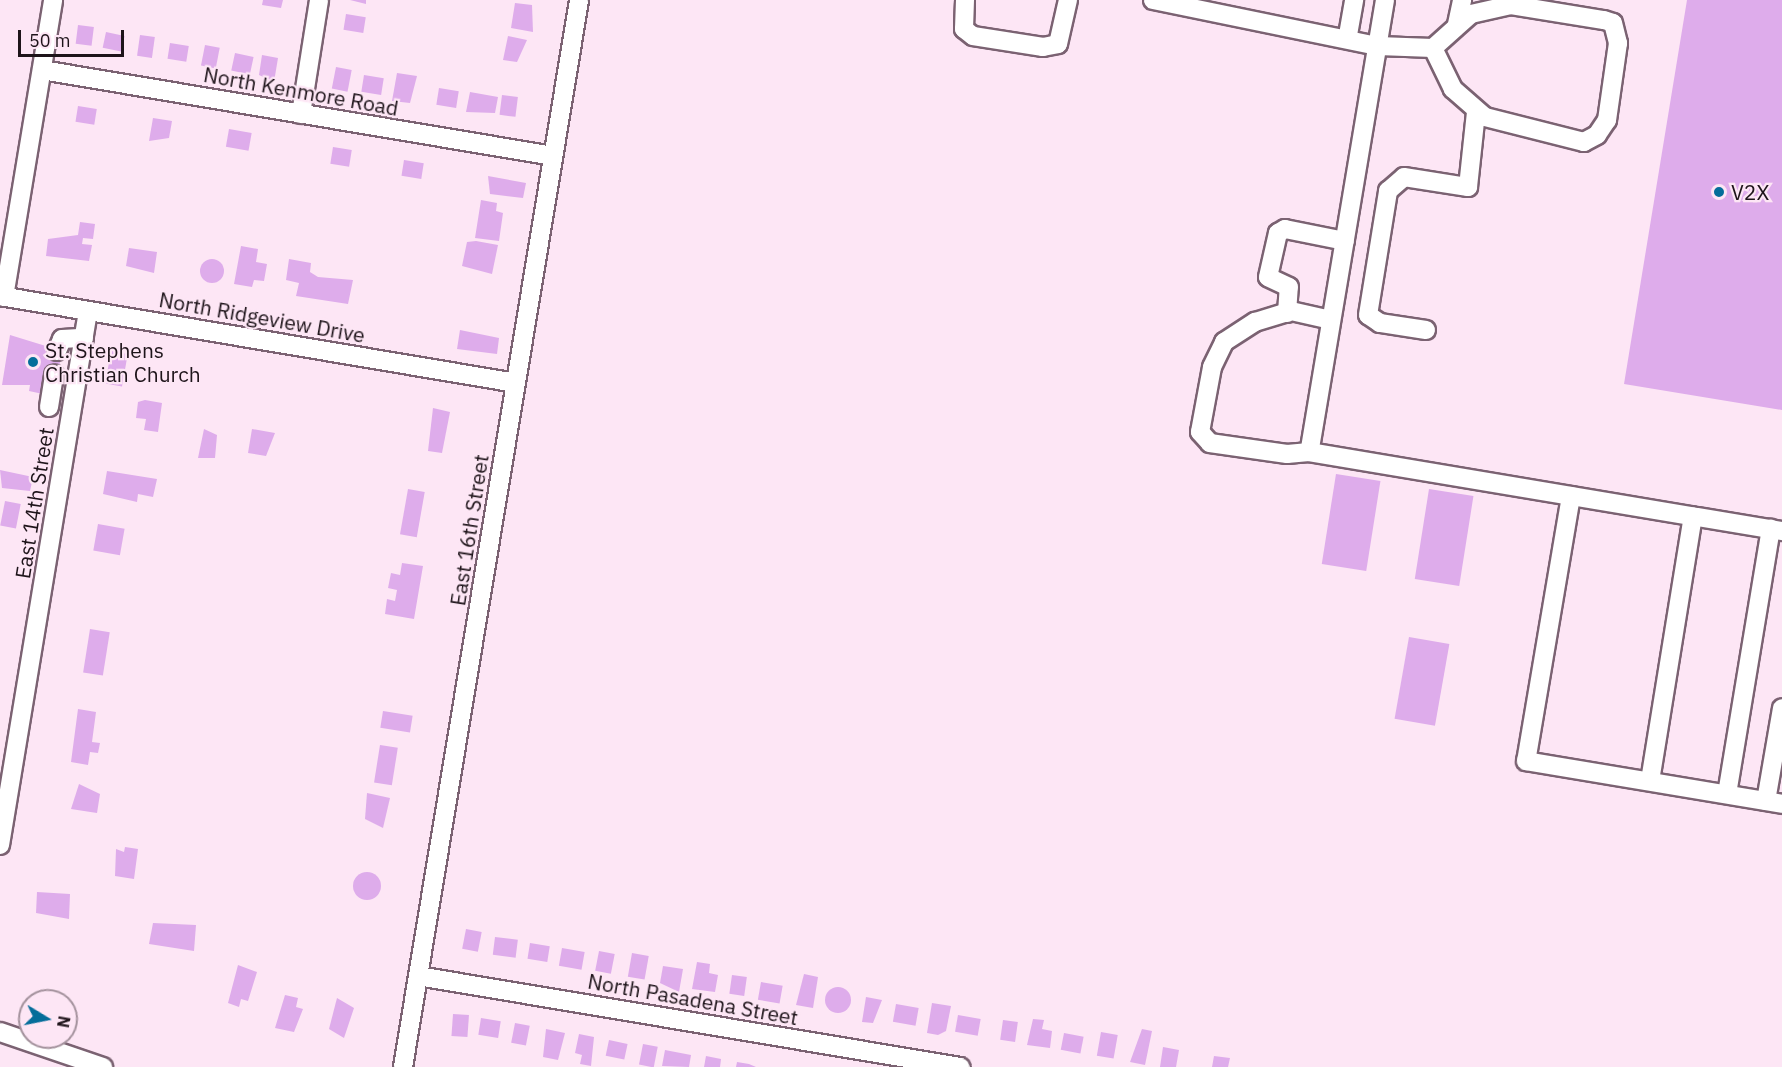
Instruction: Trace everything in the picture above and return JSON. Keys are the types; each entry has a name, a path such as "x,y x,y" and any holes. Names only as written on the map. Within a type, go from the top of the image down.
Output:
{"street":[{"path":"2,297 53,0"},
{"path":"301,114 319,0"},
{"name":"East 16th Street","path":"403,1067 579,0"},
{"path":"965,0 964,29 973,36 1043,47 1058,44 1068,0"},
{"path":"1153,0 1348,35 1378,45 1433,48 1457,24 1484,9 1511,5 1604,20 1617,32 1606,120 1597,135 1584,142 1476,112 1453,89 1433,48"},
{"path":"1348,35 1354,0"},
{"path":"1309,452 1385,0"},
{"path":"1457,24 1462,0"},
{"name":"North Kenmore Road","path":"42,70 553,156"},
{"path":"1426,330 1380,323 1368,315 1388,191 1404,177 1468,187 1476,112"},
{"path":"1287,313 1289,287 1268,277 1278,233 1285,229 1345,241"},
{"name":"North Ridgeview Drive","path":"2,297 516,383"},
{"name":"East 14th Street","path":"0,845 88,311"},
{"path":"1331,320 1287,313 1256,322 1216,352 1200,432 1210,443 1287,454 1309,452 1777,530 1727,794"},
{"path":"57,351 62,339 84,338"},
{"path":"49,407 54,374"},
{"path":"1571,496 1526,761 1774,802 1782,708"},
{"path":"1650,781 1693,516"},
{"name":"North Pasadena Street","path":"418,976 960,1067"},
{"path":"0,1032 103,1067"}],"building":[{"path":"263,0 283,0 281,8 262,5"},
{"path":"350,0 366,0 366,4"},
{"name":"V2X","path":"1687,0 1782,0 1782,410 1624,384"},
{"path":"515,3 532,5 533,32 511,28"},
{"path":"346,14 366,17 363,33 343,30"},
{"path":"78,25 94,27 92,46 76,44"},
{"path":"106,32 125,36 121,52 103,48"},
{"path":"140,35 155,37 152,58 137,56"},
{"path":"508,36 527,40 517,62 503,60"},
{"path":"170,43 189,46 186,62 167,59"},
{"path":"205,45 220,48 216,68 201,66"},
{"path":"235,53 254,57 250,75 231,71"},
{"path":"262,55 278,58 274,82 259,75"},
{"path":"336,67 352,70 348,92 332,89"},
{"path":"397,73 417,76 410,103 392,101"},
{"path":"364,75 384,78 381,95 361,92"},
{"path":"439,88 459,91 456,108 436,105"},
{"path":"470,92 498,97 495,113 466,112"},
{"path":"502,95 518,97 515,117 500,115"},
{"path":"78,106 97,109 94,125 75,122"},
{"path":"153,118 172,121 169,138 149,141"},
{"path":"229,129 252,133 249,151 226,147"},
{"path":"333,147 352,150 349,167 330,164"},
{"path":"404,160 424,163 421,179 401,176"},
{"path":"488,176 526,183 523,198 490,194"},
{"path":"481,200 497,203 496,211 503,213 499,241 475,238"},
{"path":"80,222 95,224 93,239 83,238 82,244 92,245 89,261 46,256 48,239 78,235"},
{"path":"476,241 498,245 492,274 462,266 467,242"},
{"path":"241,246 258,249 256,262 267,264 264,281 254,280 252,287 234,284"},
{"path":"129,248 157,252 154,273 126,266"},
{"path":"207,259 217,259 224,266 224,276 217,283 207,283 200,276 200,266"},
{"path":"289,259 311,263 310,272 318,277 353,280 348,304 296,296 299,283 286,280"},
{"path":"460,330 499,338 497,354 457,349"},
{"name":"St. Stephens Christian Church","path":"10,335 62,351 58,374 43,394 29,391 30,385 2,385"},
{"path":"111,351 128,354 122,386 105,383"},
{"path":"145,400 162,403 158,432 144,430 146,419 136,418 138,402"},
{"path":"433,408 450,412 442,453 428,451"},
{"path":"204,429 217,435 215,458 198,458"},
{"path":"252,429 275,433 266,456 248,453"},
{"path":"0,470 33,477 30,491 2,488"},
{"path":"107,471 157,479 153,497 138,494 137,502 103,494"},
{"path":"1336,474 1380,481 1366,571 1322,564"},
{"path":"408,489 425,492 417,537 400,534"},
{"path":"1429,489 1473,496 1459,586 1415,579"},
{"path":"5,501 21,504 16,529 0,526"},
{"path":"98,524 125,529 120,555 93,551"},
{"path":"402,563 423,566 414,619 385,614 387,599 395,601 397,590 388,588 391,573 400,575"},
{"path":"90,629 110,632 103,676 83,672"},
{"path":"1409,637 1449,644 1435,726 1395,719"},
{"path":"78,709 96,712 92,742 100,743 98,753 90,752 88,765 71,762"},
{"path":"383,711 413,716 410,732 380,728"},
{"path":"380,745 398,748 392,785 374,783"},
{"path":"79,784 100,794 97,813 71,809"},
{"path":"367,793 390,798 383,828 365,819"},
{"path":"125,847 138,849 134,879 115,876 116,849 124,852"},
{"path":"367,872 377,876 381,886 377,896 367,900 357,896 353,886 357,876"},
{"path":"37,892 70,894 69,919 36,913"},
{"path":"153,923 196,925 194,951 149,944"},
{"path":"466,929 482,932 478,952 462,949"},
{"path":"495,937 518,940 516,958 493,955"},
{"path":"530,943 550,946 547,962 527,959"},
{"path":"562,948 585,952 582,970 559,966"},
{"path":"599,951 615,954 611,974 595,971"},
{"path":"632,953 649,956 645,980 628,977"},
{"path":"697,962 710,964 709,973 718,975 715,992 692,989"},
{"path":"238,965 257,972 248,1001 241,999 239,1007 228,1003"},
{"path":"663,966 683,969 679,992 660,983"},
{"path":"804,974 818,977 813,1008 796,1005"},
{"path":"732,975 747,977 744,996 729,994"},
{"path":"761,982 783,986 780,1004 758,1000"},
{"path":"838,987 847,991 851,1000 847,1009 838,1013 829,1009 825,1000 829,991"},
{"path":"285,995 298,998 296,1007 303,1009 294,1032 275,1028"},
{"path":"866,997 882,1000 873,1023 862,1022"},
{"path":"337,998 354,1008 344,1038 329,1029"},
{"path":"932,1003 951,1006 946,1031 938,1035 927,1033"},
{"path":"896,1004 919,1008 916,1026 893,1022"},
{"path":"453,1014 469,1015 467,1037 451,1036"},
{"path":"958,1015 981,1019 978,1036 955,1032"},
{"path":"481,1018 501,1021 498,1038 478,1035"},
{"path":"1033,1019 1044,1020 1042,1029 1052,1031 1050,1048 1027,1045"},
{"path":"1003,1020 1018,1022 1015,1042 1000,1040"},
{"path":"515,1023 530,1026 526,1045 511,1043"},
{"path":"546,1029 565,1033 558,1060 543,1057"},
{"path":"1142,1029 1152,1031 1145,1065 1130,1062"},
{"path":"1101,1032 1118,1035 1114,1059 1097,1056"},
{"path":"1064,1033 1084,1037 1080,1054 1061,1050"},
{"path":"579,1034 594,1037 591,1066 580,1064 582,1055 575,1053"},
{"path":"609,1040 628,1044 624,1060 606,1056"},
{"path":"643,1044 658,1047 654,1067 639,1065"},
{"path":"1163,1047 1179,1050 1176,1067 1160,1067"},
{"path":"665,1050 691,1055 689,1067 662,1066"},
{"path":"706,1056 721,1059 720,1067 704,1067"},
{"path":"1214,1056 1230,1058 1228,1067 1212,1067"},
{"path":"737,1062 749,1064 756,1067 736,1067"}],"place":[{"name":"V2X","path":"1719,192"},
{"name":"St. Stephens Christian Church","path":"33,362"}]}
